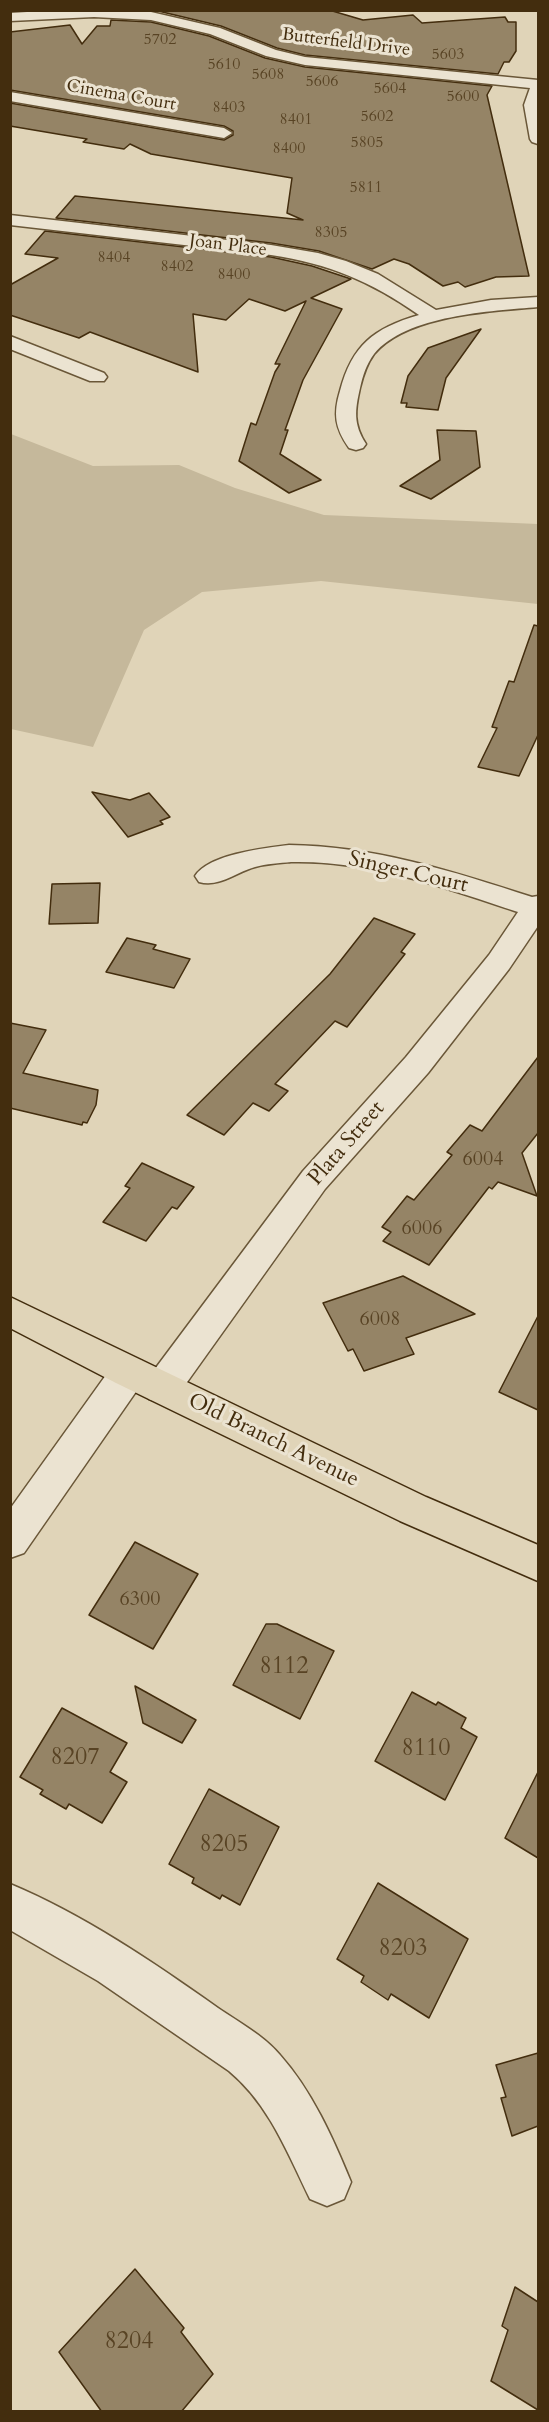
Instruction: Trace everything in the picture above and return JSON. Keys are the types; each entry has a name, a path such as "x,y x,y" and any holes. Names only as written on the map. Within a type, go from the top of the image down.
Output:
{"main road":[{"name":"Old Branch Avenue","path":"10,1311 129,1372 412,1509 538,1563"}],"street":[{"name":"Butterfield Drive","path":"10,17 94,13 151,16 215,31 271,53 305,61 538,85"},
{"path":"538,85 532,105 538,139"},
{"name":"Cinema Court","path":"10,96 224,134"},
{"name":"Joan Place","path":"10,220 88,227 273,251 324,260 361,272 386,285 432,315"},
{"path":"356,444 347,431 343,413 356,366 370,349 388,334 432,315 495,305 538,302"},
{"path":"10,342 97,377"},
{"name":"Singer Court","path":"209,876 256,858 278,855 339,856 406,868 538,908"},
{"name":"Plata Street","path":"162,1388 314,1180 417,1065 499,962 538,908"},
{"path":"10,1540 129,1372"},
{"path":"10,1906 44,1923 168,1998 241,2049 262,2069 285,2098 327,2182"}],"shaded area":[{"path":"11,434 93,466 179,465 235,488 324,515 538,524 538,604 321,581 202,592 144,630 93,747 11,729"}],"building":[{"path":"154,10 329,10 363,20 413,15 422,23 505,17 508,22 516,22 516,51 509,62 504,62 498,74 305,55 277,48 221,26"},
{"path":"111,20 151,22 209,36 265,58 305,67 492,86 487,95 529,276 496,277 465,287 458,282 443,286 409,264 394,259 372,269 319,251 271,243 56,218 75,196 303,220 287,213 292,178 151,154 130,144 124,149 83,142 87,139 10,126 10,103 224,140 233,135 233,131 224,126 10,90 10,32 70,25 82,44 97,26 110,26"},
{"path":"45,231 271,257 312,266 351,279 311,298 342,309 303,380 285,430 288,430 280,454 321,480 289,493 239,461 251,423 256,425 280,364 275,364 306,301 285,311 249,299 226,320 193,314 198,372 90,332 79,338 10,315 10,285 58,258 25,254"},
{"path":"481,329 446,378 438,410 406,407 407,403 401,403 408,376 428,348"},
{"path":"437,430 476,431 480,467 431,499 400,486 440,460"},
{"path":"534,625 538,626 538,735 519,776 478,767 497,728 492,727 509,681 514,682"},
{"path":"92,792 130,800 149,793 170,817 160,821 163,824 128,837"},
{"path":"100,883 98,923 49,924 52,884"},
{"path":"374,918 415,934 401,952 405,954 347,1027 335,1021 275,1084 288,1091 269,1111 253,1103 224,1135 187,1115 330,974"},
{"path":"127,938 156,945 153,949 190,959 174,988 106,972"},
{"path":"10,1023 46,1030 23,1073 98,1090 96,1105 87,1123 83,1122 82,1125 10,1108"},
{"path":"538,1057 538,1133 522,1153 537,1196 498,1182 492,1189 489,1187 429,1265 383,1241 391,1232 382,1227 407,1196 414,1200 452,1155 447,1152 470,1125 482,1131"},
{"path":"142,1163 194,1187 177,1209 172,1207 146,1241 103,1222 130,1188 125,1186"},
{"path":"403,1276 475,1314 406,1338 414,1354 364,1371 353,1349 348,1351 323,1303"},
{"path":"538,1316 538,1410 499,1392"},
{"path":"135,1542 198,1574 153,1649 89,1615"},
{"path":"266,1624 277,1624 334,1651 300,1719 233,1685"},
{"path":"135,1686 196,1720 182,1743 143,1723"},
{"path":"412,1692 436,1705 438,1702 466,1718 461,1728 477,1737 445,1800 375,1761"},
{"path":"62,1708 127,1743 110,1772 127,1782 102,1823 69,1804 66,1809 40,1794 43,1790 20,1777"},
{"path":"538,1772 538,1858 505,1838"},
{"path":"209,1789 279,1827 240,1905 222,1895 220,1899 192,1883 194,1878 169,1864"},
{"path":"378,1883 468,1939 429,2018 391,1994 388,2000 361,1982 364,1976 337,1959"},
{"path":"538,2053 538,2126 512,2136 501,2098 506,2097 496,2065"},
{"path":"135,2269 184,2328 181,2332 213,2374 181,2412 102,2412 59,2352"},
{"path":"515,2287 538,2302 538,2410 491,2381 508,2330 502,2326"}]}
